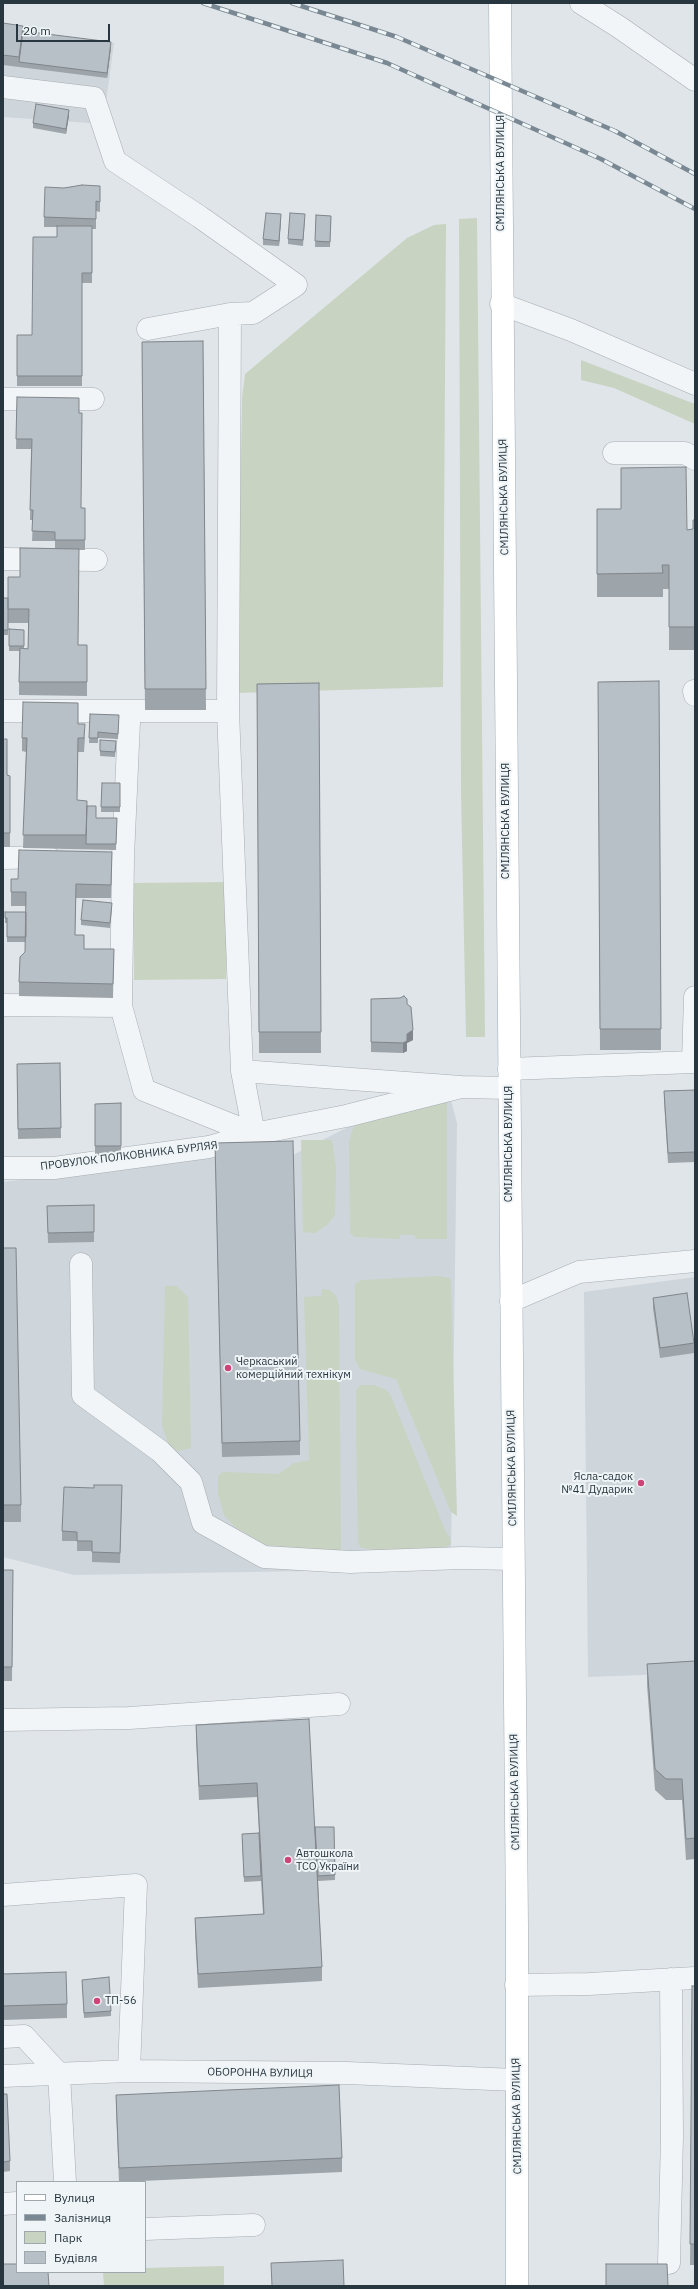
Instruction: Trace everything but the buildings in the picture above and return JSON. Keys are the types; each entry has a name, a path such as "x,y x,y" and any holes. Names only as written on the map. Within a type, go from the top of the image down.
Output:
{"main road":[{"name":"СМІЛЯНСЬКА ВУЛИЦЯ","path":"500,3 501,304 513,1559 517,2286"}],"street":[{"path":"580,3 619,27 695,80"},
{"path":"3,87 94,98 115,161 200,217 296,285 253,313 230,314 148,329"},
{"path":"501,304 571,330 695,384"},
{"path":"230,314 228,711 242,1071 254,1134"},
{"path":"3,399 93,399"},
{"path":"614,453 685,453 695,459"},
{"path":"3,558 96,560"},
{"path":"3,711 228,711"},
{"path":"107,712 128,722 123,858 121,1006 144,1090 254,1134"},
{"path":"3,858 71,858"},
{"path":"101,858 123,858"},
{"path":"242,1071 461,1087 509,1079 693,1062 695,997"},
{"path":"3,1005 121,1006"},
{"name":"ПРОВУЛОК ПОЛКОВНИКА БУРЛЯЯ","path":"3,1168 54,1168 209,1147 254,1134 346,1116 461,1087"},
{"path":"511,1301 579,1272 695,1261"},
{"path":"81,1264 83,1395 160,1451 191,1482 204,1523 264,1557 350,1562 462,1558 513,1559"},
{"path":"3,1720 129,1718 340,1704"},
{"path":"3,1705 41,1719"},
{"path":"3,1895 136,1885 129,2071"},
{"path":"516,1985 588,1984 695,1978"},
{"path":"669,2263 672,2136 671,1979"},
{"path":"3,2037 24,2036 59,2074 65,2181"},
{"name":"ОБОРОННА ВУЛИЦЯ","path":"3,2076 129,2071 347,2074 516,2080"},
{"path":"3,2204 16,2203"},
{"path":"146,2229 254,2225"}],"shaded area":[{"path":"3,31 114,43 103,124 3,117"},
{"name":"Черкаський комерційний технікум","path":"450,1097 457,1123 451,1553 307,1571 74,1575 3,1557 3,1182 215,1156 293,1155 350,1126"},
{"name":"Ясла-садок №41 Дударик","path":"695,1277 695,1673 588,1677 584,1292"}],"green space":[{"path":"477,218 485,1037 466,1037 461,791 459,219"},
{"path":"446,224 443,687 237,693 242,398 245,374 407,238 434,225"},
{"path":"581,360 695,404 695,424 614,388 581,380"},
{"path":"226,882 226,979 134,980 134,883"},
{"path":"447,1101 447,1239 416,1239 415,1235 400,1235 400,1239 354,1237 350,1233 349,1142 353,1128 364,1117"},
{"path":"301,1140 332,1140 336,1168 335,1215 327,1225 315,1233 303,1232"},
{"path":"439,1276 449,1278 451,1282 457,1516 451,1512 396,1379 360,1369 355,1360 355,1284 362,1280"},
{"path":"165,1286 176,1286 188,1297 191,1448 178,1451 169,1445 162,1426"},
{"path":"322,1289 330,1290 336,1296 339,1305 341,1550 335,1552 266,1545 235,1527 224,1515 218,1493 218,1477 222,1472 279,1474 294,1463 309,1460 304,1297 321,1296"},
{"path":"361,1385 374,1385 386,1390 391,1396 445,1530 450,1538 451,1543 446,1548 381,1550 361,1548 358,1542 356,1390"},
{"path":"224,2266 224,2286 104,2286 103,2273 146,2273 146,2268"}],"railway":[{"path":"203,3 387,63 601,159 695,209"},
{"path":"292,3 397,37 615,131 695,174"}],"place":[{"name":"Черкаський комерційний технікум","path":"228,1368"},
{"name":"Ясла-садок №41 Дударик","path":"641,1483"},
{"name":"Автошкола ТСО України","path":"288,1860"},
{"name":"ТП-56","path":"97,2001"}]}
